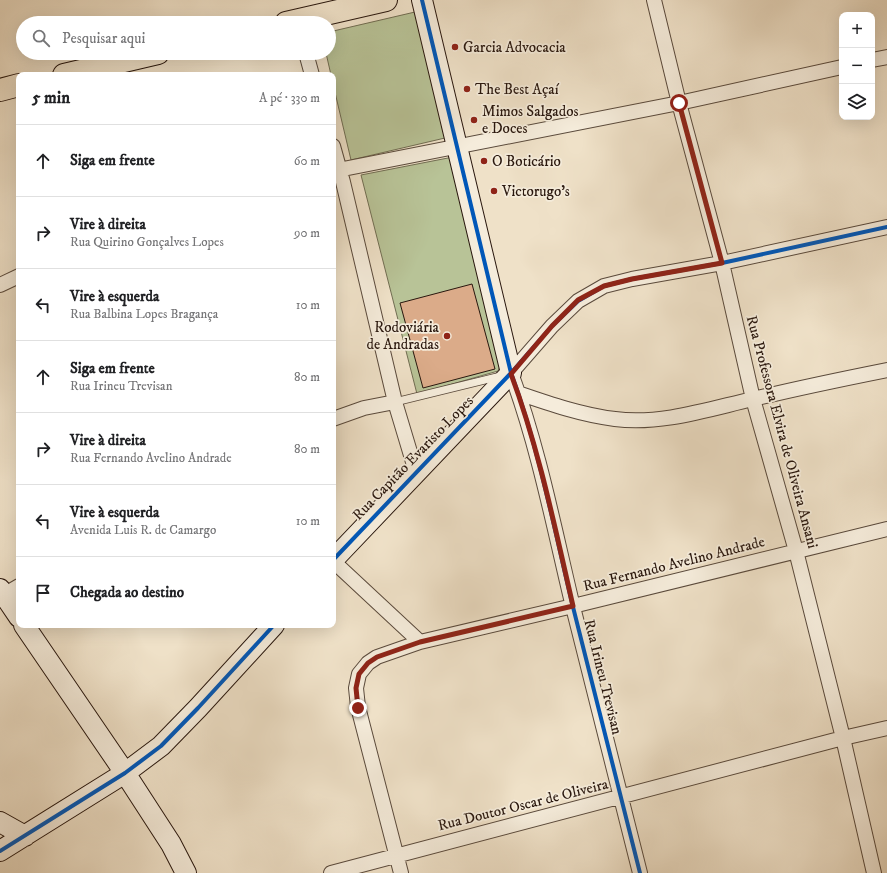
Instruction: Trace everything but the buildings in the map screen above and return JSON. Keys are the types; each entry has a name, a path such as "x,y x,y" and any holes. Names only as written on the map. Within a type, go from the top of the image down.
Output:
{"main road":[{"path":"318,16 386,0"},
{"path":"77,72 128,60"},
{"path":"0,90 16,87"}],"street":[{"path":"422,0 511,374"},
{"name":"Rua Professora Elvira de Oliveira Ansani","path":"654,0 679,103 722,263 753,399 796,551 843,738 874,873"},
{"path":"875,59 887,57"},
{"path":"308,60 311,72"},
{"path":"416,472 395,402 336,169 679,103 839,68"},
{"path":"511,374 552,326 578,300 604,286 632,279 722,263 887,227"},
{"path":"0,284 16,277"},
{"path":"518,393 576,412 616,420 652,420 695,413 887,370"},
{"name":"Rua Irineu Trevisan","path":"511,374 531,433 543,477 573,606 640,873"},
{"name":"Rua Capitão Evaristo Lopes","path":"336,558 416,472 511,374"},
{"path":"336,418 364,408 395,402"},
{"name":"Rua Fernando Avelino Andrade","path":"397,855 358,708 356,688 359,674 368,663 377,657 420,642 887,529"},
{"path":"336,564 420,642"},
{"path":"6,592 16,611"},
{"path":"26,628 125,773 171,844 186,873"},
{"path":"0,851 125,773 161,746 271,628"},
{"name":"Rua Doutor Oscar de Oliveira","path":"331,873 843,738 887,728"},
{"path":"0,822 24,836"},
{"path":"397,855 401,873"}],"lane":[{"path":"395,402 511,374"}],"green space":[{"path":"415,12 445,138 351,160 336,97 336,72 330,72 328,60 336,60 336,30"},
{"path":"453,157 503,359 498,371 417,394 361,175"}],"cycle path":[{"path":"422,0 511,373 538,460 573,607 640,873"},
{"path":"336,557 511,373 552,326 578,301 604,286 632,279 722,263 887,227"},
{"path":"0,851 125,773 161,746 271,628"}],"place":[{"name":"Garcia Advocacia","path":"455,47"},
{"name":"The Best Açaí","path":"467,89"},
{"name":"Mimos Salgados e Doces","path":"474,120"},
{"name":"O Boticário","path":"484,161"},
{"name":"Victorugo's","path":"494,191"},
{"name":"Rodoviária de Andradas","path":"447,336"}],"route":[{"path":"358,708 356,688 359,674 368,663 377,657 420,642 573,606 543,477 531,433 511,374 552,326 578,300 604,286 632,279 722,263 679,103"}]}
